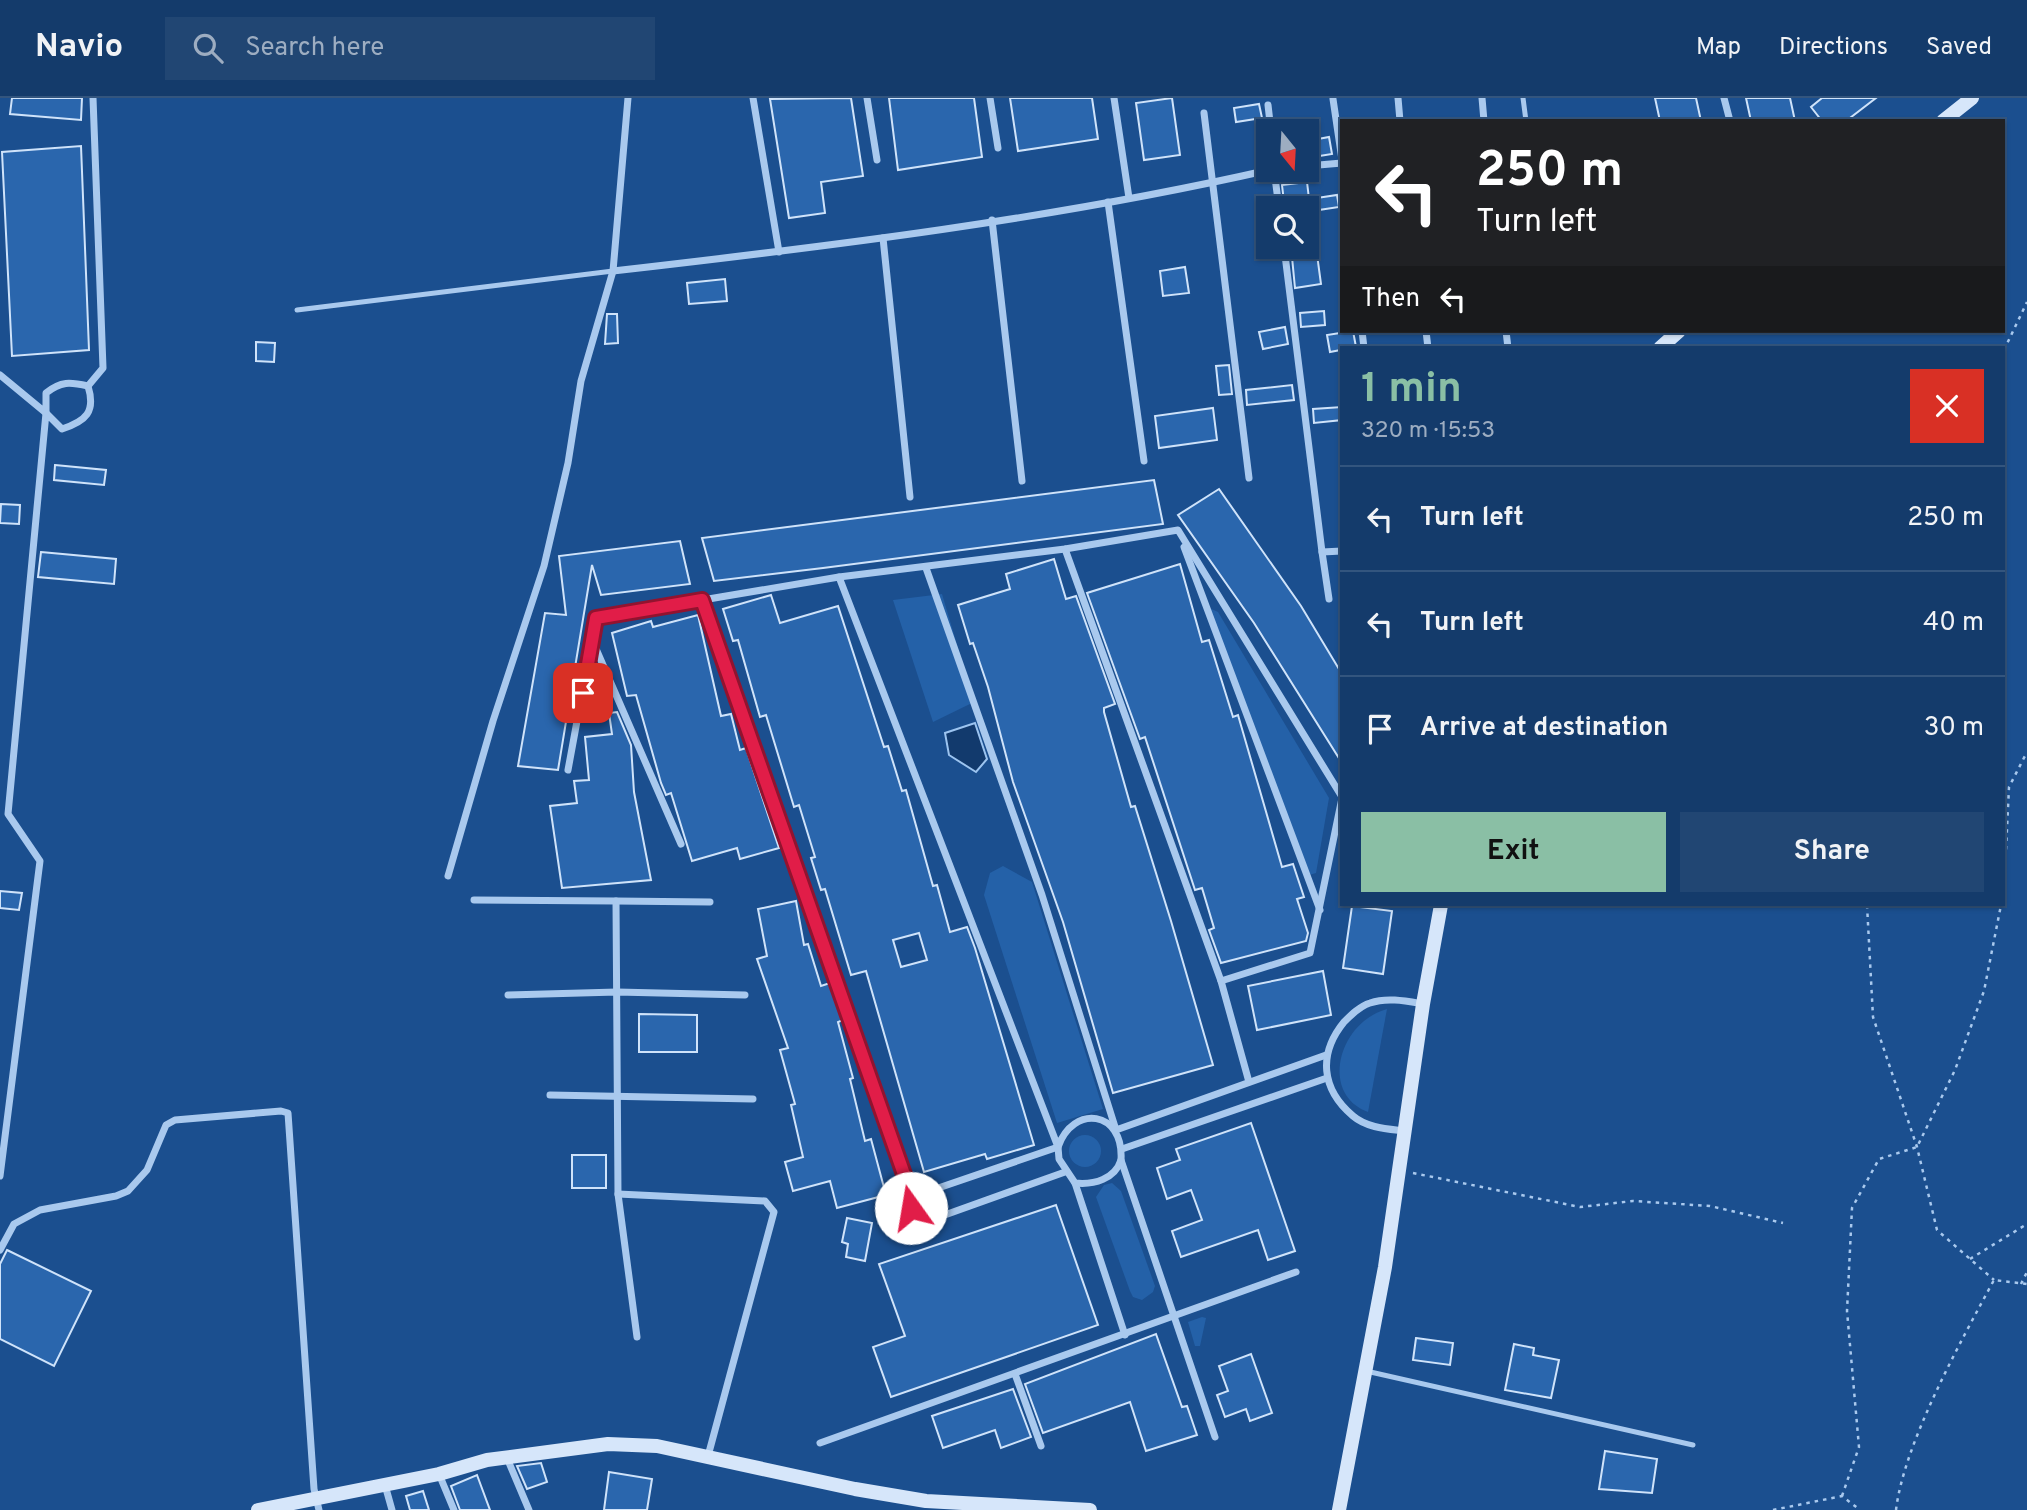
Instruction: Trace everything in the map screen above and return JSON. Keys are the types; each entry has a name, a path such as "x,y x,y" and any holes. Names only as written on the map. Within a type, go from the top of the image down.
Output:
{"street":[{"path":"88,386 103,368 93,98"},
{"path":"448,876 493,721 544,566 568,463 581,382 613,271 628,98"},
{"path":"753,98 779,252"},
{"path":"867,98 877,160"},
{"path":"990,98 998,148"},
{"path":"1114,98 1129,198"},
{"path":"1398,98 1400,119"},
{"path":"1482,98 1484,119"},
{"path":"1724,98 1729,119"},
{"path":"1946,119 1972,98"},
{"path":"1334,99 1340,146"},
{"path":"1268,105 1269,119"},
{"path":"1204,113 1249,478"},
{"path":"1320,164 1340,161"},
{"path":"613,271 883,238 1108,202 1256,173"},
{"path":"1108,202 1144,461"},
{"path":"992,220 1022,481"},
{"path":"883,238 910,497"},
{"path":"1285,259 1329,599"},
{"path":"1662,346 1677,333"},
{"path":"0,375 62,429 79,423 90,413 92,400 88,386"},
{"path":"0,1176 40,861 8,814 46,393 57,384 70,382 88,386"},
{"path":"568,770 596,618 839,577 1065,549 1178,530"},
{"path":"1178,530 1340,795"},
{"path":"1178,530 1320,911"},
{"path":"1065,549 1221,981 1249,1082"},
{"path":"1322,552 1340,551"},
{"path":"926,568 1042,895 1122,1149 1121,1160 1214,1437"},
{"path":"839,577 1058,1147 1059,1159 1075,1184 1125,1335"},
{"path":"702,600 912,1197 911,1208 928,1221 1065,1172"},
{"path":"593,642 681,844"},
{"path":"1221,981 1310,953 1340,808"},
{"path":"0,819 8,814"},
{"path":"474,900 710,902"},
{"path":"616,901 618,1194 637,1337"},
{"path":"1339,1510 1400,1170 1423,1004 1441,906"},
{"path":"508,995 617,992 745,995"},
{"path":"1405,1131 1374,1127 1355,1118 1342,1104 1327,1078 1326,1055 1336,1033 1350,1016 1368,1003 1387,999 1423,1004"},
{"path":"1116,1130 1326,1055"},
{"path":"1122,1149 1327,1078"},
{"path":"550,1095 753,1099"},
{"path":"0,1250 14,1224 40,1210 116,1196 128,1191 147,1170 166,1125 176,1120 281,1111 288,1113 317,1504"},
{"path":"912,1197 1058,1147 1069,1129 1088,1119 1109,1122 1116,1130"},
{"path":"1075,1184 1092,1183 1111,1176 1121,1160"},
{"path":"618,1194 765,1201 772,1206 774,1212 708,1456"},
{"path":"820,1443 1296,1272"},
{"path":"1015,1374 1041,1446"},
{"path":"258,1510 317,1504 385,1484 507,1457 608,1444 656,1446 855,1489 926,1501 1090,1510"},
{"path":"507,1457 529,1510"},
{"path":"439,1474 454,1510"},
{"path":"385,1484 392,1510"}],"lane":[{"path":"1523,98 1525,119"},
{"path":"297,310 613,271"},
{"path":"1366,1371 1693,1444"}],"path":[{"path":"2005,348 2027,302"},
{"path":"2005,871 2009,787 2027,752"},
{"path":"1867,906 1873,1017 1917,1147 1937,1230 1994,1280 2027,1284"},
{"path":"1842,1496 1858,1447 1847,1311 1852,1208 1879,1159 1917,1147 1955,1070 1984,991 2001,906"},
{"path":"1400,1170 1580,1207 1633,1201 1710,1206 1783,1223"},
{"path":"1970,1259 2027,1224"},
{"path":"2021,1283 2027,1272"},
{"path":"1896,1510 1899,1486 1932,1406 1994,1280"},
{"path":"1773,1510 1842,1496 1860,1510"}],"shaded area":[{"path":"942,594 974,702 933,722 893,600"},
{"path":"1209,608 1218,612 1329,798 1316,873 1309,875"},
{"path":"975,723 987,759 976,772 949,755 945,733"},
{"path":"1003,866 1032,882 1103,1109 1057,1123 984,895 990,873"},
{"path":"1387,1009 1368,1112 1353,1103 1344,1091 1340,1076 1341,1059 1346,1043 1356,1029 1370,1017"},
{"path":"1085,1135 1096,1140 1101,1151 1096,1162 1085,1167 1074,1162 1069,1151 1074,1140"},
{"path":"1112,1183 1121,1191 1155,1286 1153,1292 1142,1300 1133,1297 1130,1291 1096,1197 1104,1185"},
{"path":"1206,1318 1200,1346 1195,1346 1188,1322"}],"building":[{"path":"12,98 82,98 81,120 10,114"},
{"path":"851,98 863,176 821,182 825,213 789,218 770,99"},
{"path":"889,98 974,98 982,157 898,170"},
{"path":"1010,98 1092,98 1098,139 1018,151"},
{"path":"1172,98 1180,155 1144,160 1136,103"},
{"path":"1655,98 1696,98 1701,119 1660,119"},
{"path":"1746,98 1790,98 1795,119 1751,119"},
{"path":"1822,98 1876,98 1849,119 1820,119 1811,107"},
{"path":"1259,104 1262,118 1236,122 1234,108"},
{"path":"1329,137 1332,154 1320,156 1320,139"},
{"path":"81,146 89,350 12,356 2,152"},
{"path":"1307,182 1309,196 1283,196 1282,185"},
{"path":"1337,195 1339,207 1319,210 1319,198"},
{"path":"1292,259 1318,259 1321,284 1295,288"},
{"path":"1185,267 1189,293 1163,296 1160,271"},
{"path":"725,279 727,301 689,304 687,283"},
{"path":"1324,311 1325,325 1301,327 1300,313"},
{"path":"607,314 617,314 618,343 605,344"},
{"path":"1285,327 1288,344 1263,349 1259,332"},
{"path":"1353,333 1356,346 1340,346 1340,350 1330,352 1327,335"},
{"path":"256,342 275,343 274,362 256,361"},
{"path":"1229,365 1232,394 1219,395 1216,366"},
{"path":"1292,385 1294,400 1247,405 1246,390"},
{"path":"1340,407 1340,420 1314,423 1313,409"},
{"path":"1213,408 1217,440 1159,448 1155,416"},
{"path":"55,465 106,470 104,485 54,480"},
{"path":"1154,480 1163,524 823,568 714,581 702,538"},
{"path":"1219,489 1301,606 1340,671 1340,760 1254,623 1178,515"},
{"path":"1,504 20,505 19,524 0,523"},
{"path":"680,541 690,584 601,595 592,565 558,770 518,766 545,613 566,615 559,556"},
{"path":"41,552 116,559 114,584 38,577"},
{"path":"1054,559 1066,599 1076,596 1115,704 1104,708 1104,712 1131,807 1135,806 1171,921 1213,1065 1113,1093 1063,922 1013,782 988,687 973,643 970,644 958,605 1010,589 1006,574"},
{"path":"1180,564 1202,642 1209,640 1233,717 1238,715 1282,867 1293,864 1304,897 1297,899 1308,933 1306,941 1221,963 1209,930 1214,928 1202,888 1195,890 1145,737 1140,739 1087,593"},
{"path":"771,595 780,623 838,606 884,747 888,746 902,791 906,790 933,886 937,885 950,932 967,927 975,948 1034,1145 987,1159 985,1154 924,1172 866,971 851,975 825,889 821,890 811,858 815,857 799,805 794,807 766,715 760,717 738,640 733,641 723,609","holes":["919,933 927,960 901,967 893,940"]},
{"path":"698,615 721,716 731,714 740,750 746,748 779,848 740,859 737,848 692,861 671,793 666,795 661,783 636,695 627,696 612,633 651,621 653,627"},
{"path":"617,712 631,745 634,792 651,880 562,888 550,806 577,803 574,781 589,780 585,737 612,734 609,713"},
{"path":"0,891 22,893 19,910 0,908"},
{"path":"796,901 804,945 808,944 821,986 830,983 843,1020 838,1022 853,1078 850,1079 865,1141 871,1139 886,1195 837,1208 830,1181 793,1191 785,1162 803,1157 791,1105 795,1104 780,1050 788,1048 757,959 767,956 758,909"},
{"path":"1352,906 1392,911 1383,974 1343,968"},
{"path":"1323,971 1331,1015 1257,1030 1248,986"},
{"path":"639,1014 697,1015 697,1052 639,1052"},
{"path":"1251,1123 1295,1251 1268,1260 1258,1230 1181,1257 1172,1231 1202,1220 1191,1190 1167,1199 1157,1168 1180,1160 1176,1149"},
{"path":"572,1155 606,1155 606,1188 572,1188"},
{"path":"1056,1205 1098,1325 891,1397 873,1347 905,1336 879,1264"},
{"path":"847,1218 872,1223 865,1261 846,1257 848,1244 842,1242"},
{"path":"7,1250 91,1291 54,1366 0,1339 0,1264"},
{"path":"1156,1334 1182,1407 1187,1406 1197,1435 1146,1451 1130,1402 1043,1433 1025,1384"},
{"path":"1416,1338 1453,1343 1450,1365 1413,1360"},
{"path":"1514,1344 1534,1348 1533,1355 1559,1360 1551,1398 1505,1390"},
{"path":"1251,1354 1272,1413 1250,1421 1246,1409 1225,1417 1217,1395 1228,1391 1219,1366"},
{"path":"1013,1389 1031,1437 1001,1448 995,1430 943,1448 932,1416"},
{"path":"1605,1451 1657,1459 1652,1493 1599,1489"},
{"path":"541,1463 547,1482 527,1489 517,1466"},
{"path":"609,1472 652,1479 647,1510 604,1510"},
{"path":"477,1475 490,1510 460,1510 451,1486"},
{"path":"423,1491 429,1510 410,1510 406,1496"}],"route":[{"path":"583,693 596,618 702,600 912,1197 911,1208"}]}
